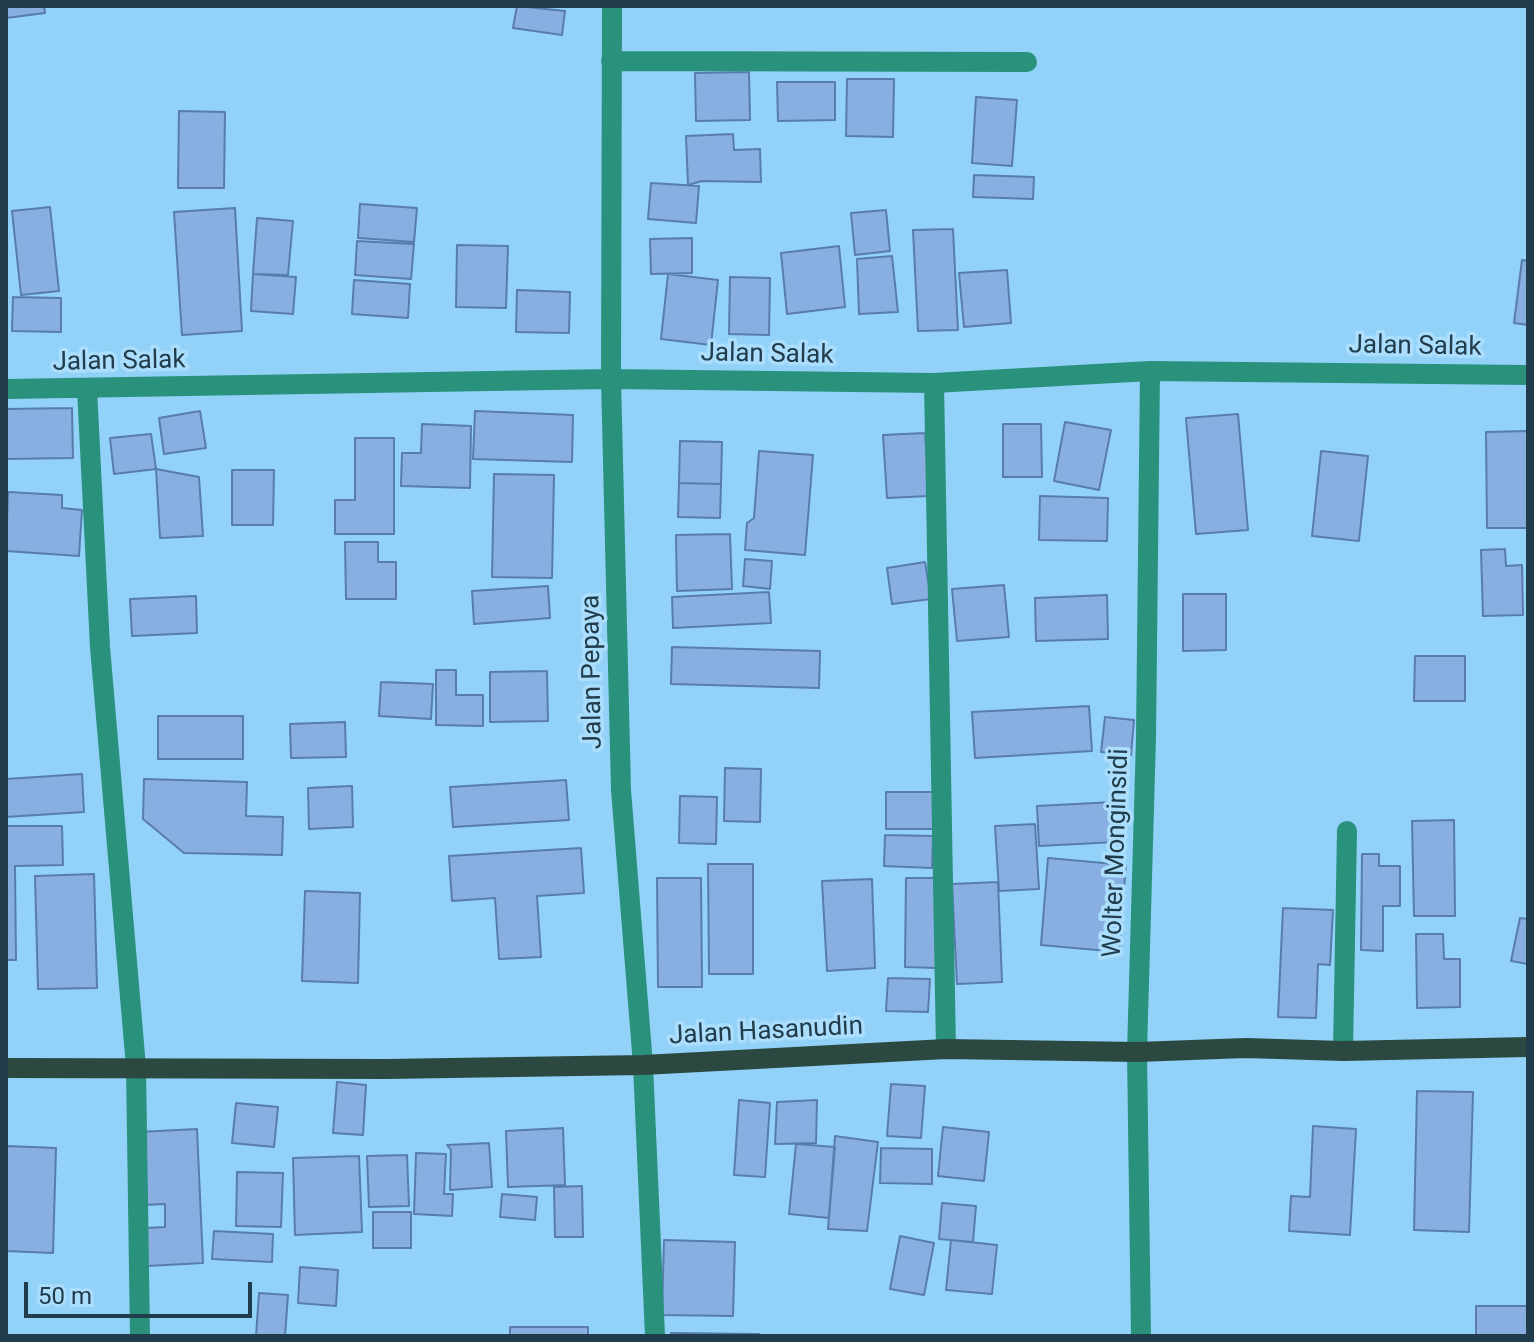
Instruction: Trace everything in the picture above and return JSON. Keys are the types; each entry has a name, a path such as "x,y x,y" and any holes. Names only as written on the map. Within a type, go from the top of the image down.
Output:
{"main road":[{"name":"Jalan Hasanudin","path":"6,1068 386,1069 643,1065 946,1049 1137,1052 1246,1048 1343,1051 1528,1047"}],"street":[{"name":"Jalan Pepaya","path":"612,6 611,379 621,790 643,1065 655,1336"},
{"path":"611,61 1027,62"},
{"name":"Jalan Salak","path":"6,389 611,379 934,383 1150,371 1528,375"},
{"name":"Wolter Monginsidi","path":"1141,1336 1137,1052 1146,738 1150,371"},
{"path":"934,383 946,1049"},
{"path":"87,389 100,647 136,1067 140,1336"},
{"path":"1343,1051 1347,831"}],"building":[{"path":"6,6 44,6 45,13 6,18"},
{"path":"517,6 565,11 562,35 513,28"},
{"path":"749,72 750,120 696,121 695,73"},
{"path":"847,79 894,79 893,137 846,136"},
{"path":"777,82 835,82 835,120 778,121"},
{"path":"976,97 1017,100 1012,166 972,163"},
{"path":"179,111 225,112 224,188 178,188"},
{"path":"733,134 734,150 760,149 761,182 702,181 688,185 686,136"},
{"path":"974,175 1034,177 1033,199 973,197"},
{"path":"651,183 699,186 696,223 648,219"},
{"path":"360,204 417,208 414,242 358,238"},
{"path":"50,207 59,291 21,295 12,211"},
{"path":"235,208 242,331 182,335 174,212"},
{"path":"886,210 890,251 855,255 851,213"},
{"path":"257,218 293,221 288,275 253,274"},
{"path":"953,229 958,330 918,331 913,230"},
{"path":"692,238 692,273 651,274 650,239"},
{"path":"357,241 414,244 411,279 355,275"},
{"path":"457,245 508,246 506,308 456,307"},
{"path":"839,246 845,307 787,314 781,253"},
{"path":"892,256 898,312 859,314 857,259"},
{"path":"1522,260 1528,261 1528,325 1514,323"},
{"path":"1007,270 1011,323 964,327 959,273"},
{"path":"253,274 296,277 293,314 251,311"},
{"path":"668,274 718,280 711,345 661,339"},
{"path":"730,277 770,278 769,335 729,334"},
{"path":"354,280 410,284 408,318 352,314"},
{"path":"517,290 570,292 569,333 516,332"},
{"path":"13,297 61,298 61,332 12,331"},
{"path":"72,408 73,458 6,459 6,409"},
{"path":"200,411 206,448 164,454 159,418"},
{"path":"475,411 573,415 572,462 473,459"},
{"path":"1238,414 1248,530 1196,534 1186,418"},
{"path":"1065,422 1111,430 1099,490 1054,481"},
{"path":"422,424 471,426 470,488 401,486 402,453 421,453"},
{"path":"1003,424 1041,424 1042,477 1003,477"},
{"path":"1528,431 1528,528 1487,528 1486,432"},
{"path":"925,433 929,496 887,498 883,435"},
{"path":"151,434 156,469 114,474 110,438"},
{"path":"355,438 394,438 394,534 335,534 335,500 355,500"},
{"path":"680,441 722,442 721,484 679,483"},
{"path":"759,451 813,455 805,555 745,550 747,523 754,518"},
{"path":"1321,451 1368,456 1359,541 1312,536"},
{"path":"156,469 199,477 203,536 160,538"},
{"path":"232,470 274,470 273,525 232,525"},
{"path":"494,474 554,475 552,578 492,577"},
{"path":"679,483 721,484 720,518 678,517"},
{"path":"8,492 62,495 62,508 82,510 79,556 6,551"},
{"path":"1040,496 1108,498 1107,541 1039,540"},
{"path":"730,534 732,589 677,591 676,535"},
{"path":"345,542 378,542 378,562 396,562 396,599 346,599"},
{"path":"1505,549 1506,566 1522,565 1523,615 1483,616 1481,550"},
{"path":"745,559 772,561 770,589 743,586"},
{"path":"925,562 931,599 892,604 887,568"},
{"path":"1004,585 1009,637 957,641 952,589"},
{"path":"548,586 550,618 474,624 472,591"},
{"path":"769,592 771,623 673,628 672,597"},
{"path":"1183,594 1226,594 1226,650 1183,651"},
{"path":"1107,595 1108,639 1036,641 1035,598"},
{"path":"196,596 197,633 132,636 130,599"},
{"path":"672,647 820,651 819,688 671,684"},
{"path":"1415,656 1465,656 1465,701 1414,701"},
{"path":"436,670 456,670 456,695 483,695 483,726 436,725"},
{"path":"547,671 548,721 490,722 490,672"},
{"path":"381,682 433,684 431,719 379,716"},
{"path":"1089,706 1092,751 975,758 972,712"},
{"path":"158,716 243,716 243,759 158,759"},
{"path":"1105,717 1134,720 1131,755 1101,752"},
{"path":"345,722 346,757 291,758 290,724"},
{"path":"725,768 761,769 760,822 724,821"},
{"path":"82,774 84,812 6,817 6,779"},
{"path":"144,779 247,782 246,816 283,817 282,855 184,853 143,819"},
{"path":"566,780 569,820 453,827 450,787"},
{"path":"352,786 353,827 309,829 308,788"},
{"path":"886,792 935,792 934,829 886,829"},
{"path":"680,796 717,797 716,844 679,843"},
{"path":"1114,802 1116,842 1039,846 1037,806"},
{"path":"1454,820 1455,916 1414,916 1412,821"},
{"path":"1035,824 1039,889 999,891 995,826"},
{"path":"6,826 62,826 63,865 15,866 16,960 6,960"},
{"path":"885,835 933,836 932,868 884,866"},
{"path":"581,848 584,893 537,896 541,957 499,959 495,898 452,901 449,856"},
{"path":"1362,854 1379,854 1379,866 1400,866 1400,906 1383,906 1383,951 1361,950"},
{"path":"1048,858 1126,865 1119,952 1041,945"},
{"path":"708,864 753,864 753,974 709,974"},
{"path":"94,874 97,988 38,989 35,876"},
{"path":"657,878 701,878 702,987 658,987"},
{"path":"906,878 937,878 936,968 905,967"},
{"path":"872,879 875,968 827,971 822,881"},
{"path":"998,882 1002,982 957,984 952,884"},
{"path":"305,891 360,893 358,983 302,981"},
{"path":"1283,908 1333,910 1330,965 1318,964 1316,1018 1278,1017"},
{"path":"1520,918 1528,919 1528,964 1511,961"},
{"path":"1416,934 1443,934 1444,959 1460,959 1460,1007 1417,1008"},
{"path":"888,978 930,979 928,1012 886,1011"},
{"path":"337,1082 366,1085 363,1135 333,1133"},
{"path":"891,1084 925,1086 921,1138 887,1136"},
{"path":"1417,1091 1473,1092 1469,1232 1414,1230"},
{"path":"739,1100 770,1103 765,1177 734,1175"},
{"path":"817,1100 816,1143 775,1144 777,1102"},
{"path":"236,1103 278,1107 274,1147 232,1143"},
{"path":"1313,1126 1356,1129 1350,1235 1289,1231 1291,1196 1310,1197"},
{"path":"943,1127 989,1132 984,1181 938,1176"},
{"path":"563,1128 565,1185 508,1187 506,1131"},
{"path":"197,1129 203,1263 147,1266 145,1228 165,1227 165,1204 142,1205 139,1132"},
{"path":"835,1136 878,1142 867,1231 828,1229"},
{"path":"489,1143 492,1187 450,1190 451,1150 447,1145"},
{"path":"796,1144 835,1147 829,1218 789,1214"},
{"path":"6,1146 56,1148 53,1253 6,1251"},
{"path":"881,1148 932,1149 932,1184 880,1183"},
{"path":"416,1153 446,1154 444,1194 453,1194 452,1216 414,1214"},
{"path":"407,1155 409,1206 369,1207 367,1156"},
{"path":"359,1156 362,1232 295,1235 293,1158"},
{"path":"237,1172 283,1173 281,1227 236,1226"},
{"path":"582,1186 583,1237 555,1237 554,1187"},
{"path":"502,1194 537,1197 535,1220 500,1217"},
{"path":"942,1203 976,1206 973,1242 939,1239"},
{"path":"373,1212 411,1212 411,1248 373,1248"},
{"path":"214,1231 273,1234 272,1262 212,1259"},
{"path":"900,1236 934,1243 924,1295 890,1289"},
{"path":"664,1240 735,1242 733,1316 662,1315"},
{"path":"951,1240 997,1245 992,1294 946,1290"},
{"path":"300,1267 338,1270 336,1306 298,1303"},
{"path":"259,1293 288,1295 285,1336 256,1336"},
{"path":"1476,1306 1527,1306 1528,1336 1476,1336"},
{"path":"510,1327 588,1327 588,1336 510,1336"},
{"path":"671,1333 759,1334 759,1336 671,1336"}]}
